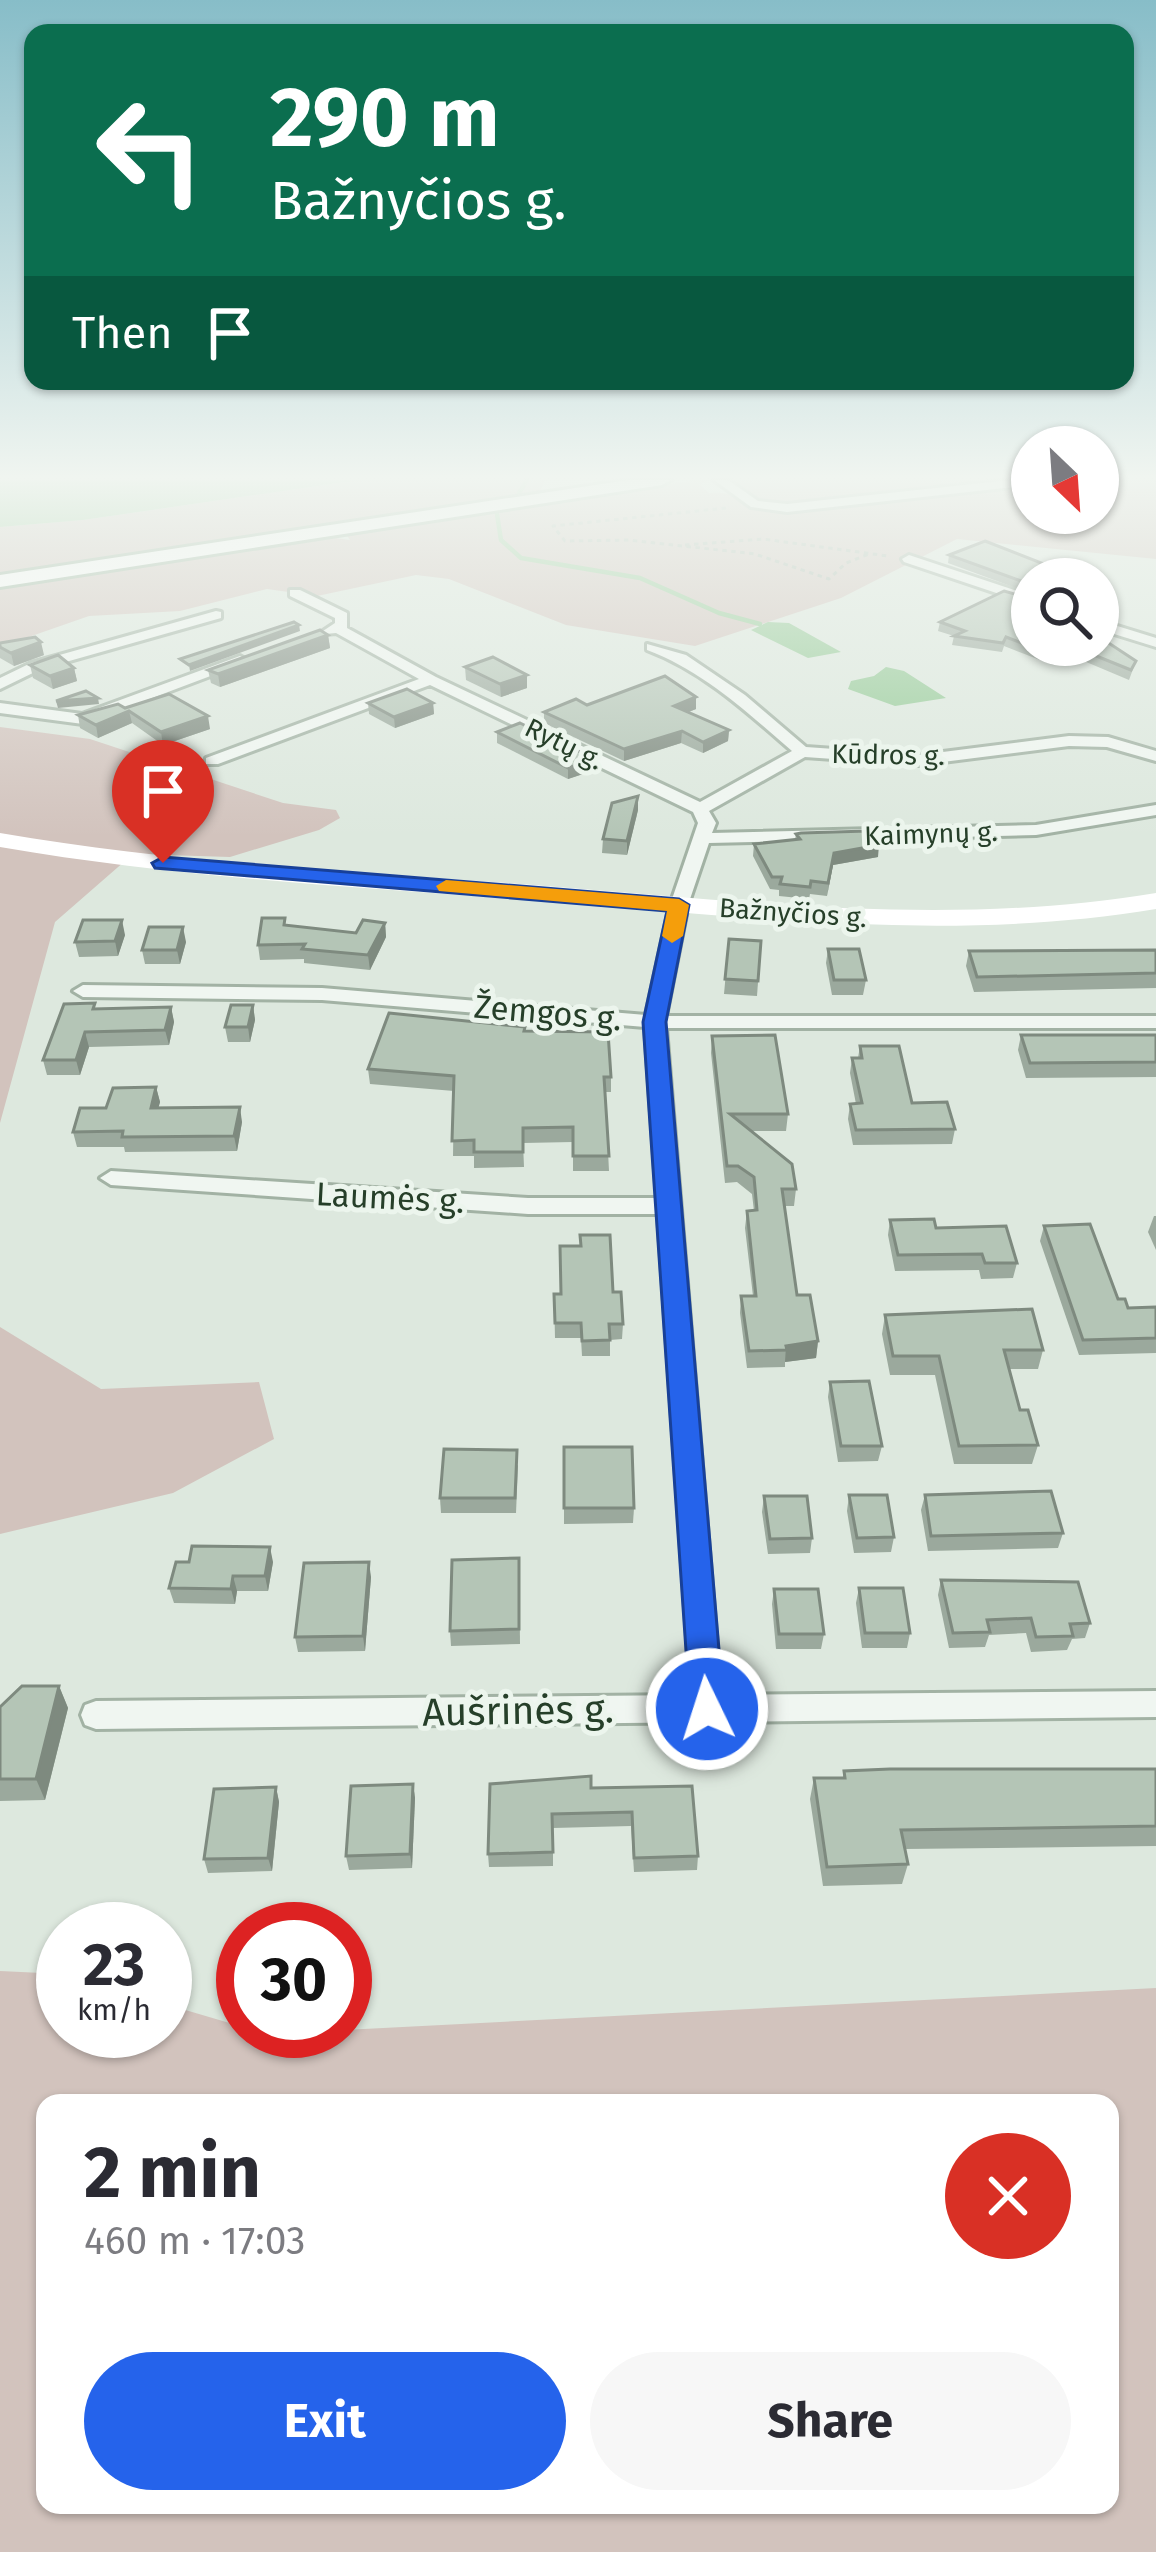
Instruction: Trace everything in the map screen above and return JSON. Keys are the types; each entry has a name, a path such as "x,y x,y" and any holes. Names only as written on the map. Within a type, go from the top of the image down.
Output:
{"main road":[{"name":"Bažnyčios g.","path":"0,840 122,860 679,905 959,920 1049,916 1156,901"}],"street":[{"name":"Rytų g.","path":"307,599 342,616 338,629 431,680 700,808"},
{"path":"0,684 36,666 216,615"},
{"path":"317,635 338,629"},
{"path":"1119,631 1156,644"},
{"name":"Kūdros g.","path":"652,647 681,658 740,698 802,752 919,760 1069,741 1108,742 1156,756"},
{"path":"0,707 83,719 254,655"},
{"path":"212,761 431,680"},
{"path":"707,1709 655,1022 679,905 704,838 707,823 700,808 802,752"},
{"name":"Kaimynų g.","path":"704,838 1036,830 1156,809"},
{"name":"Žemgos g.","path":"83,992 322,994 655,1022 1156,1022"},
{"name":"Laumės g.","path":"111,1178 528,1206 670,1206"},
{"name":"Aušrinės g.","path":"96,1715 1156,1704"}],"shaded area":[{"path":"0,599 227,599 180,611 89,616 0,647"},
{"path":"500,599 838,599 695,646 566,625"},
{"path":"768,622 789,623 841,652 808,658 751,630"},
{"path":"886,667 904,671 946,698 895,706 848,689 851,681 874,676"},
{"path":"0,727 90,739 283,803 336,810 340,818 319,830 230,857 133,854 55,922 0,1123"},
{"path":"0,1327 101,1389 259,1382 274,1439 173,1493 0,1534"},
{"path":"0,1971 36,1973 36,2058 192,2058 192,2012 216,2019 216,2058 372,2058 372,2029 1156,1988 1156,2552 0,2552"}],"building":[{"path":"987,599 1011,599 1011,639 1006,637 1003,643 954,636 965,631 940,622"},
{"path":"294,622 299,625 189,665 180,659"},
{"path":"320,630 328,635 218,674 208,670"},
{"path":"35,637 41,642 11,653 0,647 0,643"},
{"path":"1119,650 1136,661 1131,670 1119,665"},
{"path":"58,655 74,668 50,676 30,665"},
{"path":"493,657 527,675 500,684 465,667"},
{"path":"665,676 696,697 674,706 729,730 703,742 682,731 624,749 544,712 576,699 587,705"},
{"path":"407,689 433,703 394,717 368,703"},
{"path":"86,691 98,698 56,701"},
{"path":"169,694 208,716 161,732 129,711 96,725 78,715 118,704 125,708"},
{"path":"520,723 595,759 568,768 497,732"},
{"path":"638,796 627,841 603,839 612,803"},
{"path":"867,831 879,845 834,853 828,883 811,881 810,887 780,884 782,877 772,877 754,844 800,839 796,834 801,833"},
{"path":"262,918 285,918 284,925 356,933 363,920 385,923 368,955 302,949 305,944 258,945"},
{"path":"83,920 122,920 115,941 75,942"},
{"path":"149,927 183,927 177,950 142,950"},
{"path":"729,939 761,941 758,981 725,979"},
{"path":"828,949 859,949 866,980 834,980"},
{"path":"1156,950 1156,973 977,977 969,951"},
{"path":"95,1003 93,1009 171,1007 165,1030 85,1032 76,1060 43,1060 64,1004"},
{"path":"231,1005 253,1005 248,1027 225,1027"},
{"path":"389,1013 525,1027 524,1031 608,1032 611,1077 604,1077 609,1156 573,1156 573,1127 523,1128 523,1152 474,1152 474,1140 452,1141 454,1076 368,1069"},
{"path":"775,1035 788,1114 730,1114 792,1164 796,1189 782,1189 797,1295 810,1295 818,1341 786,1346 787,1350 749,1351 741,1296 756,1296 747,1211 757,1210 754,1177 738,1166 727,1166 712,1036"},
{"path":"1021,1035 1156,1035 1156,1062 1030,1063"},
{"path":"860,1046 899,1046 912,1103 947,1102 955,1129 856,1130 850,1104 862,1103 852,1058 862,1058"},
{"path":"156,1087 151,1108 240,1107 234,1136 122,1137 123,1131 73,1132 80,1108 106,1108 113,1088"},
{"path":"934,1219 936,1228 1006,1226 1017,1263 985,1263 982,1254 898,1255 890,1220"},
{"path":"1090,1224 1118,1299 1125,1299 1128,1308 1156,1307 1156,1338 1083,1340 1044,1226"},
{"path":"580,1235 610,1235 613,1292 621,1292 623,1324 609,1324 610,1340 582,1341 581,1323 555,1323 554,1294 561,1294 560,1246 581,1246"},
{"path":"1032,1309 1043,1350 1004,1350 1020,1410 1028,1410 1038,1445 959,1446 939,1356 893,1356 885,1315"},
{"path":"869,1381 882,1446 841,1446 830,1382"},
{"path":"564,1447 632,1447 634,1508 564,1508"},
{"path":"444,1449 517,1450 515,1498 440,1498"},
{"path":"1051,1491 1063,1533 931,1536 925,1495"},
{"path":"849,1495 887,1495 894,1537 857,1538"},
{"path":"764,1496 807,1496 812,1538 770,1539"},
{"path":"192,1546 270,1547 265,1576 233,1576 231,1589 169,1588 176,1562 189,1562"},
{"path":"519,1558 519,1629 450,1631 452,1560"},
{"path":"369,1562 363,1636 295,1637 304,1563"},
{"path":"941,1580 1078,1582 1090,1623 1070,1624 1073,1636 1036,1637 1031,1618 987,1620 990,1632 953,1633"},
{"path":"859,1588 903,1588 910,1633 865,1633"},
{"path":"774,1589 818,1589 824,1634 779,1634"},
{"path":"22,1686 59,1686 36,1779 0,1779 0,1707"},
{"path":"1156,1769 1156,1826 901,1830 908,1864 827,1867 814,1778 845,1778 844,1771"},
{"path":"591,1776 591,1788 692,1786 698,1856 634,1858 632,1812 552,1814 553,1852 488,1854 490,1784"},
{"path":"413,1784 410,1854 346,1856 351,1786"},
{"path":"276,1787 268,1858 204,1859 214,1789"}],"waterway":[{"path":"688,599 760,624"}],"slow traffic":[{"path":"446,886 679,905 672,936"}],"route":[{"path":"163,863 679,905 655,1022 707,1709"}]}
